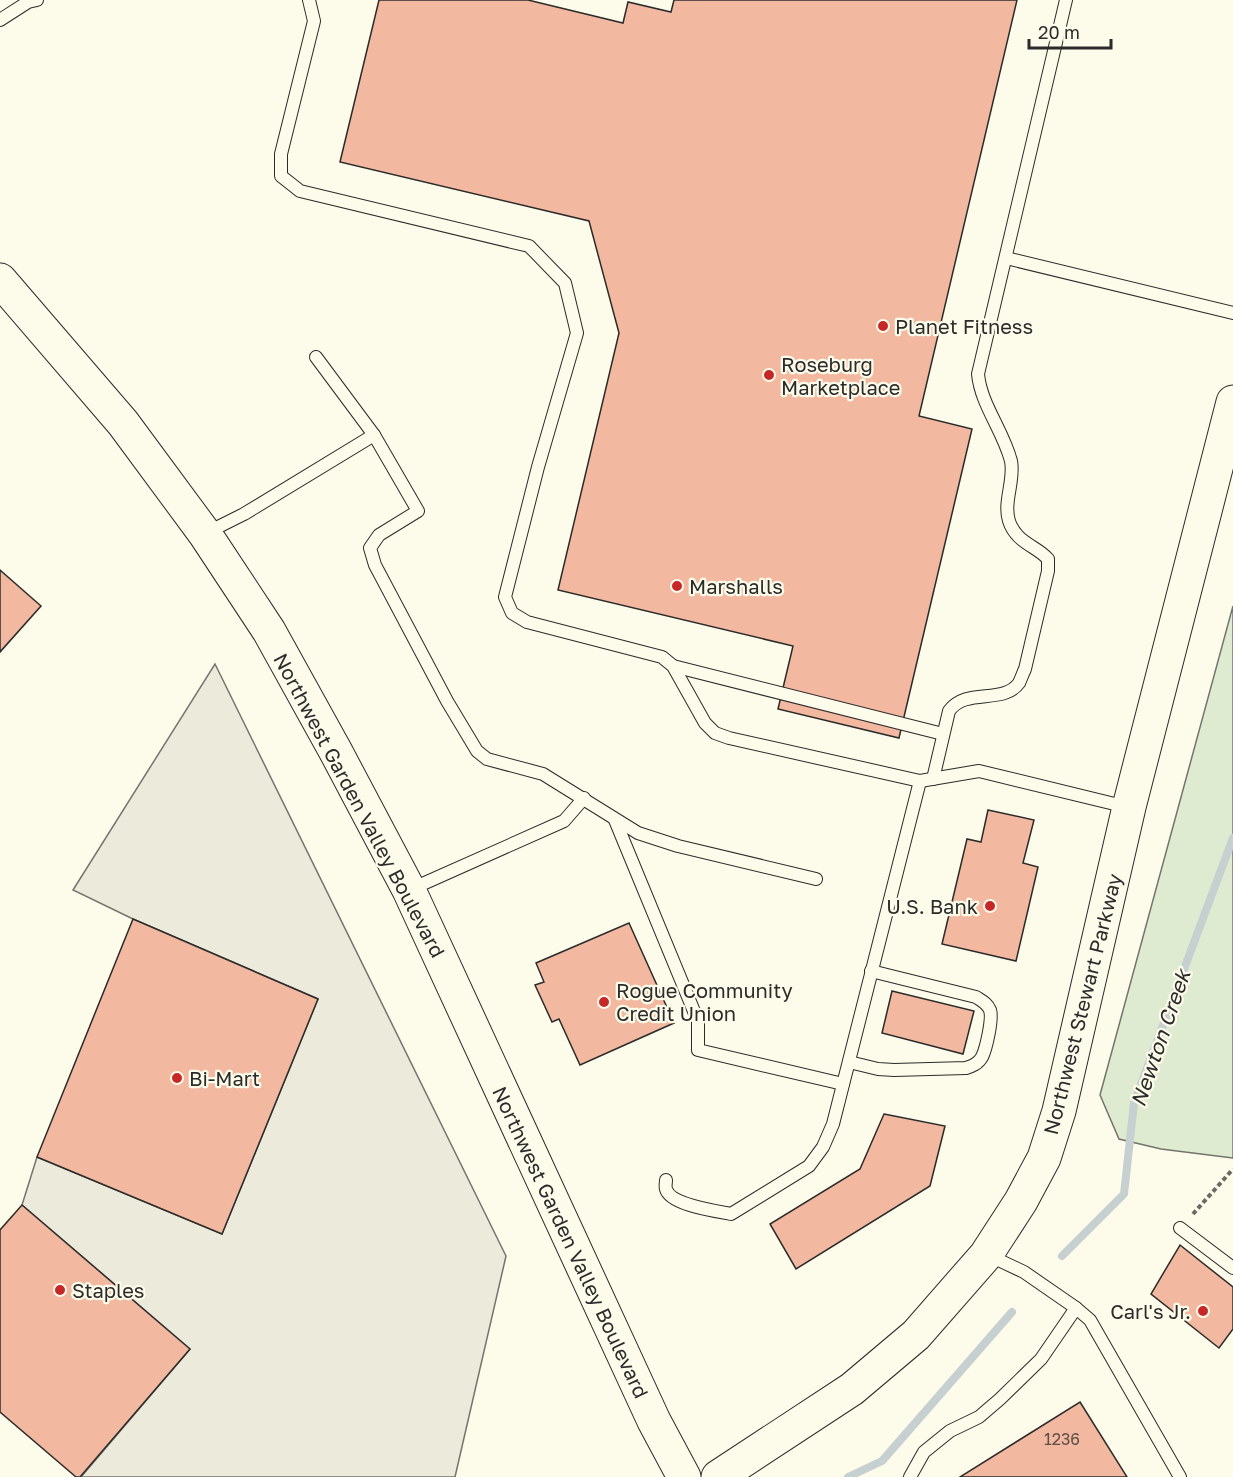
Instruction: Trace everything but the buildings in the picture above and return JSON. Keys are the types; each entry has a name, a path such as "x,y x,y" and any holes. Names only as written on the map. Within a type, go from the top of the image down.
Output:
{"main road":[{"name":"Northwest Garden Valley Boulevard","path":"0,280 123,423 205,534 269,631 409,890 654,1421 684,1477"},
{"name":"Northwest Stewart Parkway","path":"718,1477 852,1389 916,1335 986,1255 1021,1201 1044,1158 1059,1111 1129,807 1233,402"}],"lane":[{"path":"0,20 28,2 37,0"},
{"path":"309,0 314,21 281,154 281,176 300,191 529,246 565,283 577,333 538,467 505,597 512,613 527,622 662,657 673,666 705,723 715,733 920,781 979,771 1129,807"},
{"path":"933,779 949,711 954,704 974,696 1001,694 1011,690 1019,682 1025,669 1048,571 1048,559 1043,552 1033,549 1021,539 1009,522 1011,464 1005,443 980,390 978,374 1065,0"},
{"path":"1006,258 1233,313"},
{"path":"316,357 374,435 418,511 379,535 370,548 375,565 447,701 477,751 488,759 543,774 638,833 678,846 816,879"},
{"path":"205,534 244,514 374,435"},
{"path":"673,666 943,734"},
{"path":"666,1179 666,1189 671,1197 679,1202 730,1214 809,1166 823,1147 833,1124 920,781"},
{"path":"409,890 564,821 584,798"},
{"path":"615,820 698,1020 698,1050 843,1084"},
{"path":"849,1062 886,1070 966,1068 976,1064 982,1057 991,1012 987,1004 976,997 871,970"},
{"path":"1180,1228 1233,1268"},
{"path":"986,1255 1024,1272 1090,1320 1180,1477"},
{"path":"910,1477 924,1452 950,1431 979,1417 1041,1359 1076,1308"}],"path":[{"path":"1180,1228 1233,1169"}],"green space":[{"path":"1233,606 1233,1158 1161,1149 1119,1139 1100,1095"}],"shaded area":[{"path":"215,664 506,1256 455,1477 81,1477 190,1349 22,1205 37,1157 222,1234 318,999 133,919 73,890"}],"waterway":[{"name":"Newton Creek","path":"1062,1256 1124,1194 1134,1103 1233,838"},
{"name":"Newton Creek","path":"848,1477 882,1461 1012,1312"}],"place":[{"name":"Planet Fitness","path":"883,326"},
{"name":"Roseburg Marketplace","path":"769,375"},
{"name":"Marshalls","path":"677,586"},
{"name":"U.S. Bank","path":"990,906"},
{"name":"Rogue Community Credit Union","path":"604,1002"},
{"name":"Bi-Mart","path":"177,1078"},
{"name":"Staples","path":"60,1290"},
{"name":"Carl's Jr.","path":"1203,1311"}]}
